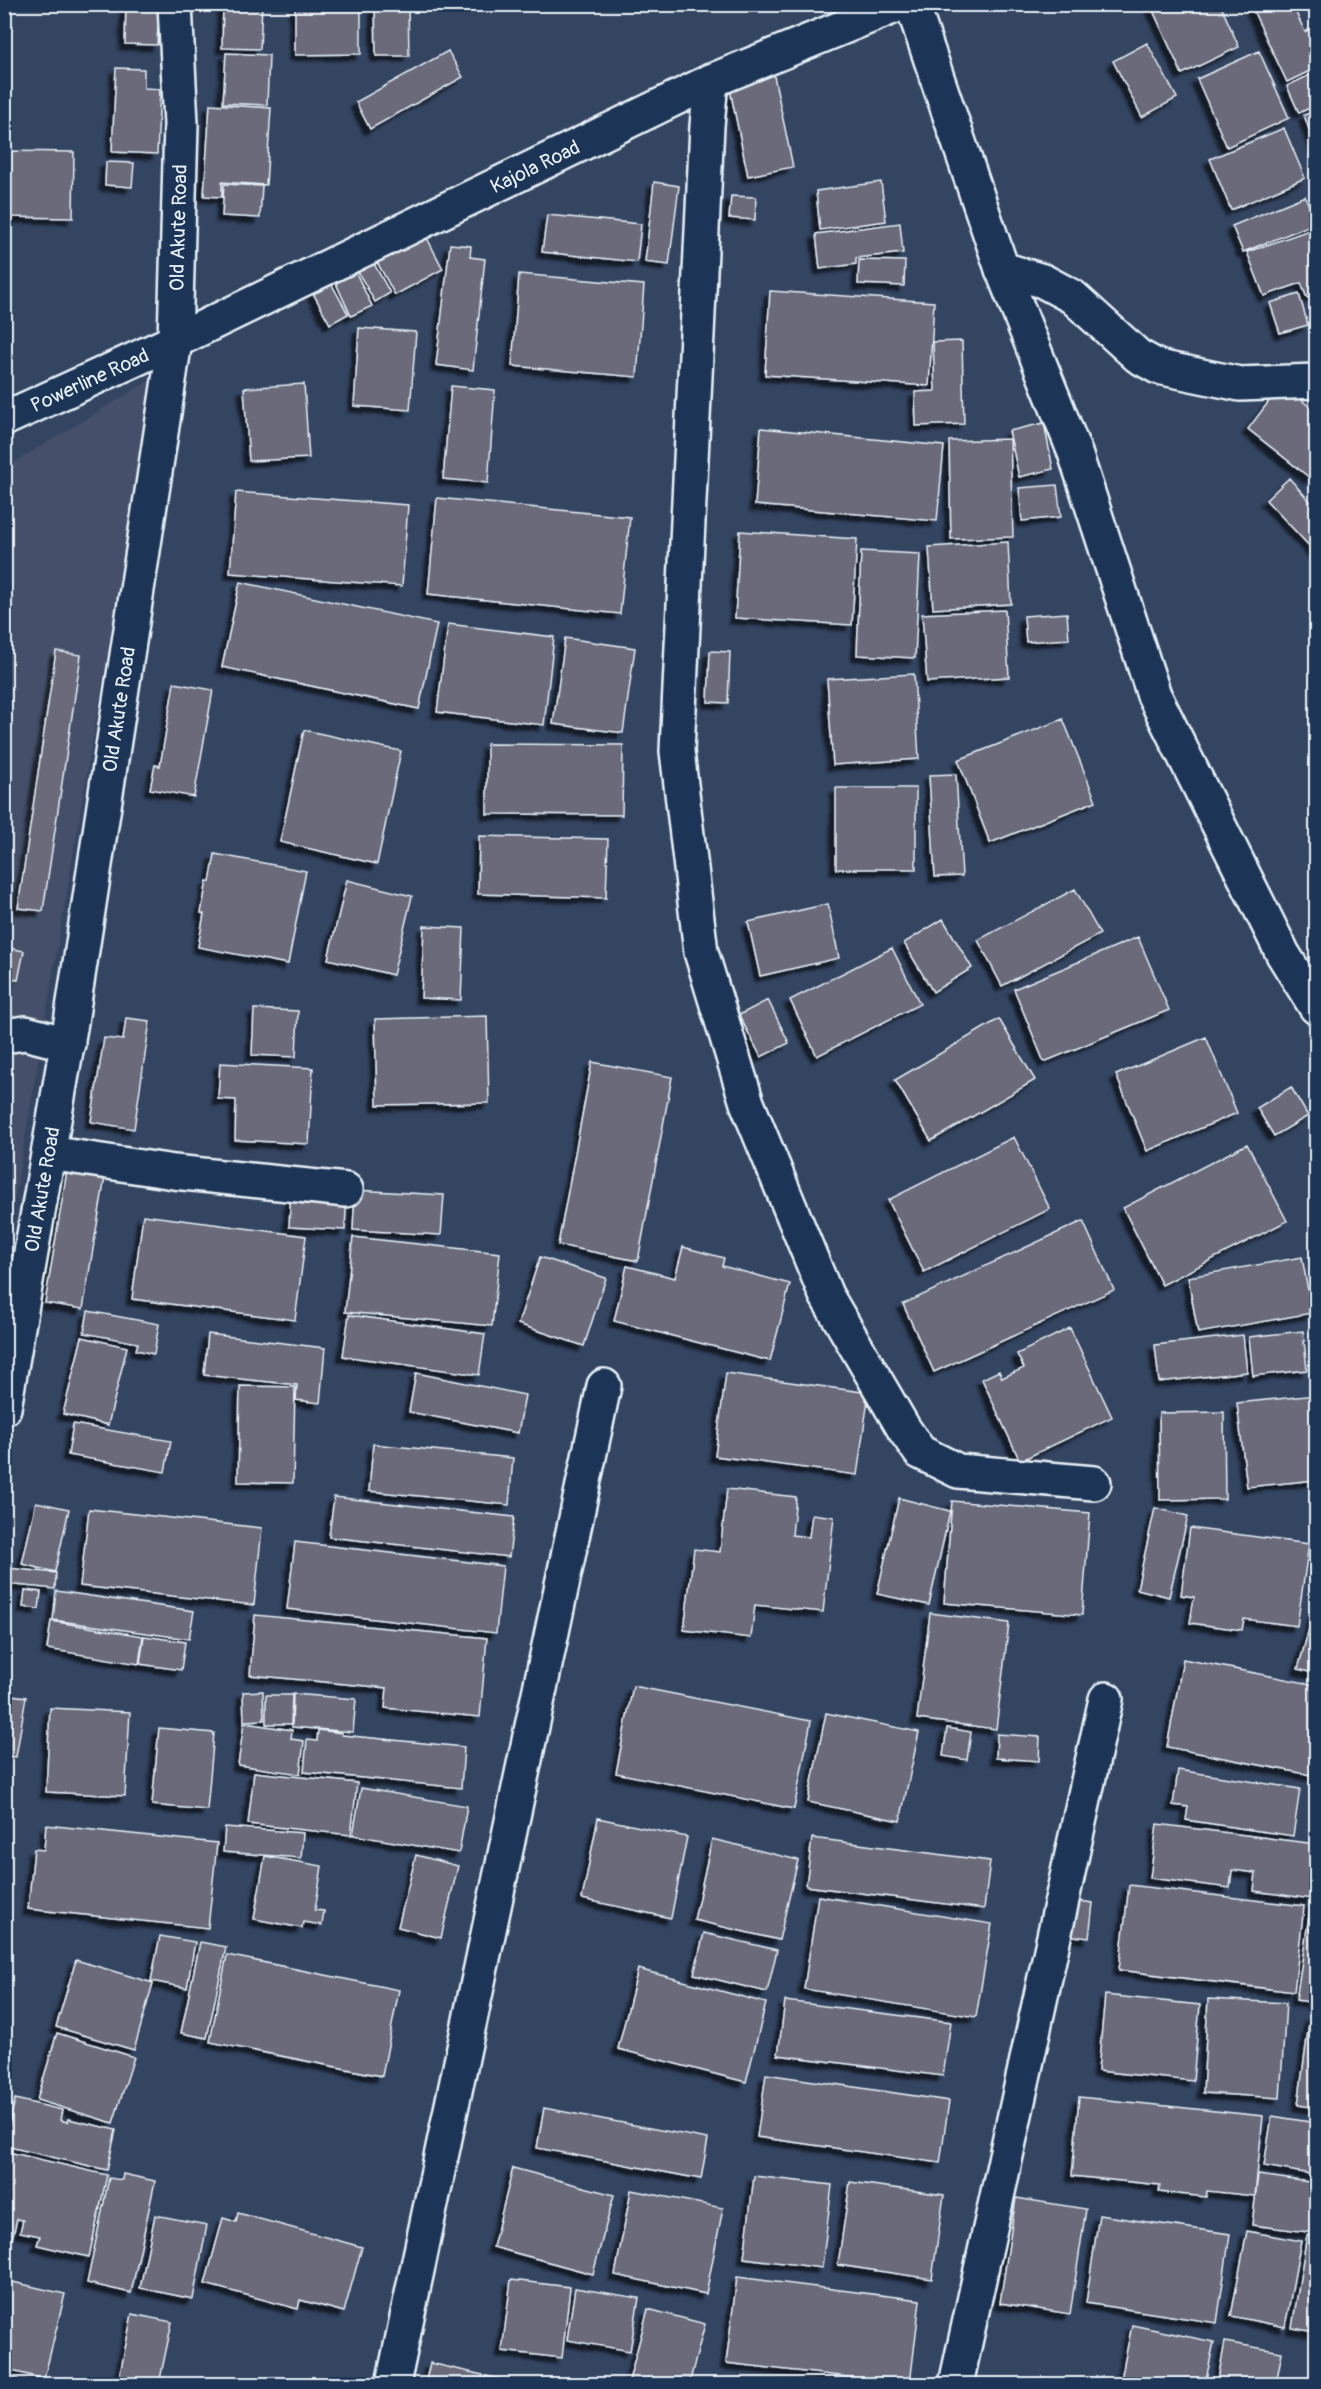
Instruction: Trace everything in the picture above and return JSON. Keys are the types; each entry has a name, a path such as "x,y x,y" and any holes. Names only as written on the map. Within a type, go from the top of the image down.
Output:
{"street":[{"name":"Old Akute Road","path":"4,1408 68,1044 175,341 181,124 175,4"},
{"name":"Kajola Road","path":"175,341 711,81 900,4"},
{"path":"912,4 1002,269 1075,453 1154,695 1283,954 1317,1007"},
{"path":"711,81 676,751 701,952 747,1103 826,1295 904,1429 920,1452 958,1471 1094,1483"},
{"path":"1002,269 1043,281 1073,297 1138,356 1158,367 1240,384 1317,381"},
{"name":"Powerline Road","path":"4,419 175,341"},
{"path":"4,1036 25,1033 68,1044"},
{"path":"49,1153 174,1172 346,1190"},
{"path":"393,2385 604,1386"},
{"path":"956,2385 1106,1699"}],"shaded area":[{"path":"154,378 5,1256 5,468"}],"building":[{"path":"126,4 159,4 157,45 125,44"},
{"path":"223,4 262,4 260,49 222,48"},
{"path":"295,4 361,4 361,54 295,55"},
{"path":"375,4 408,4 409,56 376,56"},
{"path":"1150,4 1220,4 1239,47 1182,74"},
{"path":"1250,4 1292,4 1305,32 1316,26 1316,68 1287,82"},
{"path":"1147,43 1177,98 1142,117 1113,61"},
{"path":"448,51 463,77 370,129 356,102"},
{"path":"1259,51 1289,118 1227,147 1197,79"},
{"path":"226,53 269,55 267,105 223,103"},
{"path":"116,68 144,69 144,88 160,89 157,154 112,152"},
{"path":"773,71 793,167 748,176 728,80"},
{"path":"1316,72 1316,105 1299,113 1287,86"},
{"path":"210,104 271,108 266,185 222,182 222,197 204,196"},
{"path":"1316,111 1316,149 1304,115"},
{"path":"1284,128 1305,178 1231,210 1210,159"},
{"path":"4,151 74,152 73,218 4,217"},
{"path":"106,162 134,163 132,187 105,185"},
{"path":"654,182 679,186 669,265 645,262"},
{"path":"881,182 886,221 820,230 816,191"},
{"path":"224,184 262,186 260,218 222,216"},
{"path":"731,196 756,197 755,220 729,218"},
{"path":"1305,196 1316,223 1243,252 1232,226"},
{"path":"547,215 641,224 637,262 542,252"},
{"path":"900,223 903,253 856,258 856,264 820,269 816,234"},
{"path":"1315,228 1316,295 1307,298 1301,283 1264,296 1247,252"},
{"path":"425,234 443,269 395,295 376,260"},
{"path":"450,244 471,246 470,257 485,259 473,370 436,365"},
{"path":"859,260 905,261 904,286 858,284"},
{"path":"373,262 390,293 375,302 357,270"},
{"path":"355,271 372,306 351,316 335,281"},
{"path":"519,274 644,285 637,377 512,366"},
{"path":"331,283 348,314 330,324 313,293"},
{"path":"770,291 934,302 929,386 765,375"},
{"path":"1299,294 1308,325 1280,333 1270,303"},
{"path":"359,328 416,332 410,410 354,406"},
{"path":"962,341 964,424 916,426 915,392 935,391 933,342"},
{"path":"304,384 309,458 249,461 244,388"},
{"path":"1282,384 1316,412 1316,470 1310,478 1248,429"},
{"path":"451,386 495,390 488,483 443,479"},
{"path":"1044,423 1053,469 1019,477 1009,431"},
{"path":"761,428 944,446 937,521 755,505"},
{"path":"1010,439 1013,537 951,539 949,441"},
{"path":"1289,478 1316,508 1315,552 1266,500"},
{"path":"1057,485 1061,517 1022,521 1019,488"},
{"path":"236,492 408,505 402,586 230,573"},
{"path":"437,498 630,517 620,614 428,594"},
{"path":"740,531 857,539 852,625 735,618"},
{"path":"1008,542 1011,604 933,609 929,547"},
{"path":"861,551 920,554 915,658 857,655"},
{"path":"240,582 437,624 419,709 222,667"},
{"path":"1005,610 1009,677 927,682 922,614"},
{"path":"1067,613 1069,639 1026,642 1024,616"},
{"path":"448,624 554,637 544,725 437,712"},
{"path":"565,638 635,648 623,733 553,724"},
{"path":"56,651 81,655 43,911 18,908"},
{"path":"710,651 730,652 728,703 708,702"},
{"path":"914,674 919,759 833,765 827,679"},
{"path":"174,683 213,690 194,797 150,789 155,765 160,766"},
{"path":"1063,719 1096,801 990,843 958,760"},
{"path":"304,730 401,751 377,864 280,842"},
{"path":"487,744 623,745 622,815 487,814"},
{"path":"956,774 962,876 935,877 929,775"},
{"path":"836,788 916,788 916,869 836,869"},
{"path":"479,836 608,839 606,898 478,894"},
{"path":"215,854 306,871 288,964 198,947 204,914 201,913"},
{"path":"347,880 412,896 393,975 328,959"},
{"path":"1075,889 1100,934 1002,986 978,940"},
{"path":"828,904 839,958 760,976 748,922"},
{"path":"943,919 972,968 933,992 904,943"},
{"path":"424,926 464,928 461,1000 421,998"},
{"path":"1138,937 1169,1010 1044,1062 1014,989"},
{"path":"4,947 24,951 18,980 4,977"},
{"path":"892,948 920,1004 817,1056 790,1000"},
{"path":"768,1000 789,1043 761,1057 739,1015"},
{"path":"254,1009 298,1011 296,1057 252,1055"},
{"path":"487,1016 489,1103 377,1105 375,1019"},
{"path":"126,1018 150,1021 134,1129 91,1122 104,1038 123,1040"},
{"path":"999,1019 1035,1080 931,1141 895,1080"},
{"path":"1206,1037 1237,1113 1147,1151 1116,1075"},
{"path":"592,1062 672,1077 638,1261 558,1245"},
{"path":"220,1063 313,1068 309,1144 235,1140 236,1100 218,1099"},
{"path":"1291,1087 1308,1116 1274,1136 1257,1108"},
{"path":"1014,1137 1050,1209 924,1272 888,1200"},
{"path":"1247,1144 1287,1221 1162,1285 1123,1208"},
{"path":"67,1171 105,1177 83,1309 45,1303"},
{"path":"291,1188 347,1191 345,1230 289,1227"},
{"path":"355,1190 444,1195 441,1235 353,1230"},
{"path":"143,1215 306,1236 295,1320 132,1299"},
{"path":"1083,1221 1114,1290 934,1372 903,1304"},
{"path":"353,1237 500,1253 492,1326 345,1312"},
{"path":"683,1247 724,1258 722,1266 790,1284 770,1361 614,1321 627,1266 675,1278"},
{"path":"540,1257 606,1278 584,1346 518,1324"},
{"path":"1302,1257 1312,1313 1198,1333 1188,1277"},
{"path":"88,1311 159,1324 154,1354 136,1350 138,1343 84,1333"},
{"path":"349,1315 485,1334 479,1375 343,1356"},
{"path":"1070,1328 1112,1417 1020,1461 982,1379 999,1371 1002,1378 1024,1368 1017,1354"},
{"path":"1303,1331 1307,1370 1253,1376 1249,1337"},
{"path":"208,1334 325,1348 320,1403 296,1400 297,1385 204,1375"},
{"path":"1243,1335 1247,1372 1159,1382 1155,1345"},
{"path":"82,1337 127,1347 108,1425 63,1414"},
{"path":"416,1373 525,1395 518,1433 409,1412"},
{"path":"726,1373 869,1393 857,1475 715,1456"},
{"path":"240,1386 295,1387 293,1483 238,1482"},
{"path":"1316,1395 1316,1480 1247,1487 1237,1403"},
{"path":"1224,1412 1225,1499 1160,1500 1159,1413"},
{"path":"73,1424 171,1441 165,1472 68,1455"},
{"path":"373,1444 513,1458 509,1505 369,1491"},
{"path":"727,1489 796,1497 792,1535 809,1537 812,1514 834,1517 823,1612 755,1605 751,1638 684,1630 694,1549 720,1552"},
{"path":"334,1497 514,1517 509,1557 329,1537"},
{"path":"899,1498 950,1511 929,1605 877,1594"},
{"path":"952,1501 1090,1513 1082,1615 944,1603"},
{"path":"36,1502 69,1509 55,1572 22,1564"},
{"path":"1155,1508 1188,1516 1169,1597 1137,1589"},
{"path":"89,1509 262,1528 254,1605 80,1586"},
{"path":"1190,1528 1309,1544 1297,1626 1244,1619 1242,1630 1190,1623 1194,1597 1181,1595"},
{"path":"295,1542 503,1566 496,1633 287,1609"},
{"path":"7,1568 56,1573 55,1589 6,1584"},
{"path":"25,1590 41,1592 39,1609 23,1607"},
{"path":"56,1591 194,1611 189,1639 53,1620"},
{"path":"1316,1603 1316,1674 1298,1669"},
{"path":"930,1613 1009,1623 996,1729 917,1719"},
{"path":"255,1615 487,1638 480,1717 385,1708 387,1688 250,1675"},
{"path":"51,1621 143,1636 139,1664 47,1649"},
{"path":"144,1636 185,1642 181,1670 140,1664"},
{"path":"1183,1659 1316,1685 1316,1776 1167,1747"},
{"path":"633,1686 811,1721 794,1809 616,1773"},
{"path":"263,1691 264,1720 244,1721 243,1692"},
{"path":"4,1694 26,1697 16,1757 4,1756"},
{"path":"293,1694 356,1699 353,1732 292,1727"},
{"path":"266,1695 292,1695 291,1724 266,1724"},
{"path":"50,1708 130,1712 125,1796 46,1792"},
{"path":"826,1713 919,1732 900,1821 808,1802"},
{"path":"244,1723 292,1730 291,1739 304,1741 300,1774 238,1765"},
{"path":"159,1728 214,1733 207,1810 152,1805"},
{"path":"947,1728 971,1732 967,1760 943,1756"},
{"path":"318,1730 342,1733 342,1735 464,1747 461,1788 304,1772 307,1740 317,1741"},
{"path":"997,1734 1040,1737 1039,1761 996,1758"},
{"path":"1178,1770 1300,1789 1293,1836 1186,1820 1188,1807 1173,1805"},
{"path":"254,1772 357,1783 351,1835 248,1824"},
{"path":"361,1788 467,1806 459,1853 353,1835"},
{"path":"598,1818 687,1837 671,1918 582,1899"},
{"path":"1157,1824 1316,1844 1312,1899 1254,1891 1256,1873 1232,1870 1230,1888 1150,1878"},
{"path":"46,1825 217,1843 208,1928 28,1909 34,1849 44,1850"},
{"path":"225,1827 303,1833 301,1858 223,1852"},
{"path":"812,1838 990,1861 984,1909 806,1886"},
{"path":"712,1839 798,1860 779,1940 694,1920"},
{"path":"416,1855 458,1866 441,1938 398,1927"},
{"path":"265,1856 322,1866 315,1910 324,1911 322,1925 303,1922 302,1928 254,1919"},
{"path":"1129,1885 1304,1906 1294,1992 1119,1970"},
{"path":"818,1896 992,1924 976,2017 804,1989"},
{"path":"1071,1900 1093,1903 1089,1938 1066,1935"},
{"path":"1311,1903 1316,1904 1316,2003 1296,2000"},
{"path":"704,1933 777,1950 767,1992 694,1974"},
{"path":"160,1936 195,1942 187,1988 151,1981"},
{"path":"200,1942 226,1947 207,2038 181,2033"},
{"path":"227,1955 399,1990 382,2076 210,2042"},
{"path":"76,1960 153,1983 134,2050 56,2027"},
{"path":"638,1969 766,2003 746,2082 618,2049"},
{"path":"1105,1995 1200,2005 1193,2081 1098,2071"},
{"path":"1208,1999 1286,2003 1280,2098 1203,2093"},
{"path":"785,2001 951,2022 943,2076 778,2055"},
{"path":"1310,2016 1316,2017 1316,2108 1298,2105"},
{"path":"57,2033 134,2057 113,2123 37,2100"},
{"path":"766,2074 949,2101 940,2163 757,2137"},
{"path":"1079,2097 1263,2116 1255,2196 1207,2191 1206,2197 1159,2192 1160,2185 1072,2176"},
{"path":"15,2099 62,2110 60,2120 67,2122 68,2119 116,2130 107,2170 5,2146"},
{"path":"544,2108 708,2139 701,2179 537,2148"},
{"path":"1272,2116 1316,2123 1316,2175 1264,2166"},
{"path":"4,2151 107,2175 89,2257 37,2245 40,2236 20,2232 23,2220 17,2219 12,2239 4,2237"},
{"path":"513,2168 614,2195 593,2274 493,2247"},
{"path":"123,2174 155,2181 131,2293 87,2283 109,2178 122,2180"},
{"path":"1258,2175 1316,2183 1316,2233 1252,2225"},
{"path":"754,2176 832,2185 822,2268 744,2258"},
{"path":"850,2182 944,2195 932,2279 838,2265"},
{"path":"631,2190 723,2208 706,2294 615,2275"},
{"path":"1016,2198 1086,2209 1070,2314 1000,2303"},
{"path":"238,2213 362,2247 344,2312 300,2300 298,2309 205,2284 223,2218 236,2222"},
{"path":"155,2215 207,2225 193,2299 140,2288"},
{"path":"1099,2215 1230,2234 1217,2323 1086,2303"},
{"path":"1247,2231 1301,2241 1285,2327 1231,2316"},
{"path":"1307,2235 1316,2237 1316,2332 1292,2328"},
{"path":"737,2277 920,2300 910,2384 726,2363"},
{"path":"4,2280 65,2294 44,2379 4,2369"},
{"path":"511,2280 570,2287 562,2358 502,2351"},
{"path":"575,2288 639,2298 630,2351 567,2340"},
{"path":"648,2309 705,2324 689,2384 628,2384"},
{"path":"132,2314 172,2322 159,2384 118,2384"},
{"path":"1132,2325 1214,2342 1205,2384 1120,2384"},
{"path":"1225,2342 1282,2352 1276,2384 1217,2384"},
{"path":"430,2363 483,2375 480,2384 425,2384"},
{"path":"4,2376 36,2384 4,2384"},
{"path":"486,2376 524,2384 484,2384"}]}
